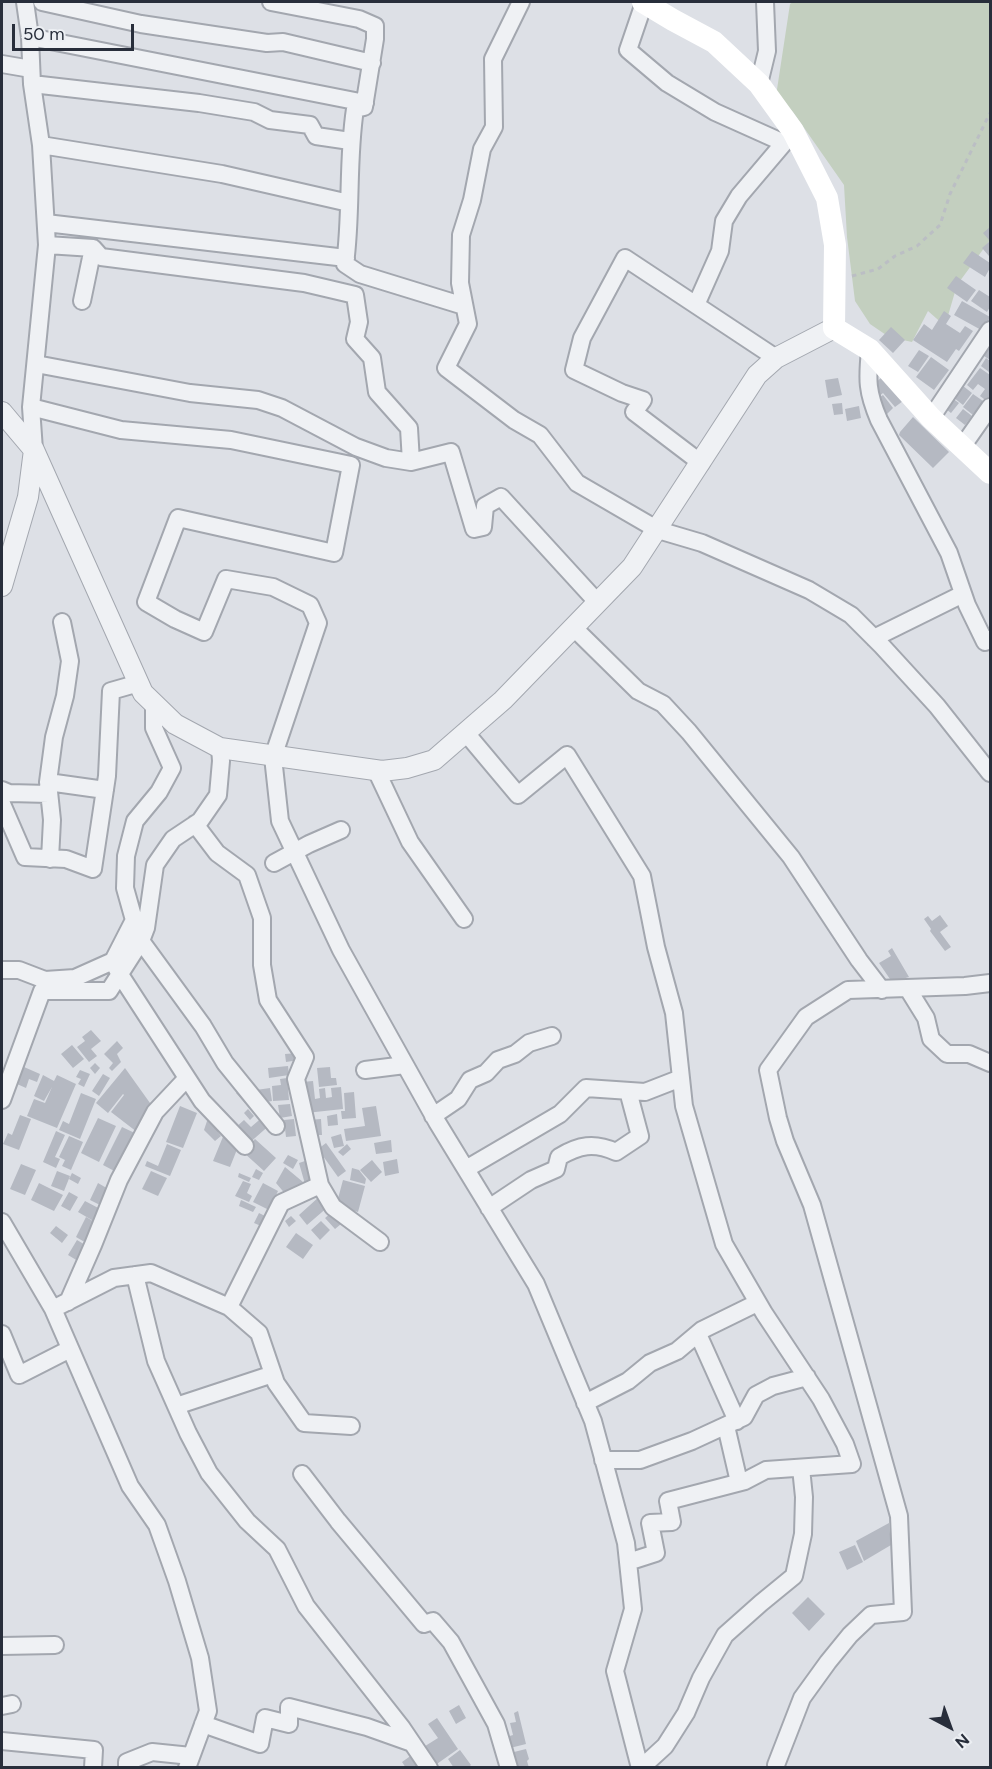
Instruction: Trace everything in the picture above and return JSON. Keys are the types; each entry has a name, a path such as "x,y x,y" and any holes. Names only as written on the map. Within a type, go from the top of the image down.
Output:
{"main road":[{"path":"644,2 714,42 759,84 788,137 827,198 835,245 834,328 870,350 931,418 990,473"}],"street":[{"path":"2,586 28,497 34,450 31,407 47,245 42,145 31,76 30,38 25,2"},
{"path":"42,2 141,24 267,43 283,42 372,63"},
{"path":"271,2 359,19 375,26 372,63 364,108 355,109 350,141 345,264 360,274 464,306"},
{"path":"520,2 493,59 494,127 482,149 472,200 461,235 460,283 468,324 446,368 514,420 540,435 577,483 658,530 702,543 809,590 851,615 937,706 990,773"},
{"path":"644,2 628,50 668,83 715,112 788,137 739,196 724,221 720,251 696,305"},
{"path":"759,84 766,51 765,2"},
{"path":"30,38 365,103"},
{"path":"2,64 31,76 254,112 270,120 310,125 316,136 350,141"},
{"path":"42,145 222,174 349,203"},
{"path":"46,223 346,258"},
{"path":"47,245 93,248 101,257 304,283 355,296 360,322 355,339 372,358 377,392 409,428 411,462"},
{"path":"82,301 93,248"},
{"path":"701,463 634,412 643,400 622,393 574,370 582,338 625,258 776,358"},
{"path":"2,412 34,450 143,693 175,724 220,748 376,770 407,768 434,760 503,700 632,567 757,375 776,358 834,328"},
{"path":"931,418 990,330"},
{"path":"870,350 868,378 870,397 879,420 949,553 963,594 985,642 990,639"},
{"path":"36,364 190,393 258,400 311,422 356,447 386,458 411,462 451,452 474,529 483,527 486,506 501,497 598,603"},
{"path":"31,407 121,430 231,440 351,465 334,553 178,518 146,602 204,632 226,579 273,587 310,605 318,623 273,757 280,821 341,950 433,1116 536,1284 593,1421 626,1543 633,1609 615,1671 641,1767 665,1746 686,1713 701,1678 726,1635 794,1576 803,1534 804,1497 801,1468"},
{"path":"962,447 990,407"},
{"path":"874,638 963,594"},
{"path":"50,859 52,820 48,788 54,737 65,696 70,661 62,622"},
{"path":"574,627 638,691 663,704 689,732 791,857 859,960 882,990"},
{"path":"2,804 25,857 66,859 93,869 108,766 111,691 139,683"},
{"path":"3,1092 42,991 108,991 134,920 125,888 126,856 135,820 159,792 172,768 154,728 154,705"},
{"path":"466,733 518,795 567,755 642,876 656,947 674,1013 684,1106 724,1244 758,1302 821,1399 845,1444 852,1464 765,1470 739,1482 668,1501 672,1522 650,1523 656,1553 628,1562"},
{"path":"2,970 19,970 45,980 75,978 116,967 141,941 146,928 155,865 173,839 200,821 218,795 222,760 220,748"},
{"path":"376,770 410,842 464,919"},
{"path":"2,790 9,793 48,788 105,790"},
{"path":"195,824 217,853 247,875 262,918 262,965 268,1000 305,1057 296,1078 320,1185 333,1207 380,1242"},
{"path":"274,863 341,830"},
{"path":"141,941 203,1026 225,1063 276,1126"},
{"path":"116,967 202,1101 245,1146"},
{"path":"776,1765 802,1698 835,1653 871,1615 903,1612 899,1516 812,1206 778,1118 768,1070 806,1017 848,990 908,989 990,983"},
{"path":"908,989 926,1018 931,1039 947,1054 969,1054 990,1063"},
{"path":"433,1116 458,1099 470,1080 486,1074 498,1060 515,1054 529,1043 552,1036"},
{"path":"365,1070 405,1065"},
{"path":"466,1169 560,1114 586,1088 645,1092 681,1077"},
{"path":"61,1305 119,1180 155,1112 187,1078"},
{"path":"489,1208 531,1180 556,1169 559,1157 576,1147 603,1146 616,1152 640,1136 628,1091"},
{"path":"229,1307 280,1203 320,1185"},
{"path":"2,1222 61,1305 70,1349 130,1486 157,1525 200,1658 208,1711 189,1762 152,1752 127,1762 127,1767"},
{"path":"61,1305 114,1278 152,1273 229,1307 259,1333 276,1383 304,1423 351,1426"},
{"path":"135,1275 156,1361 209,1473 247,1521 277,1549 306,1606 429,1767"},
{"path":"585,1402 628,1381 650,1363 677,1351 698,1334 758,1302"},
{"path":"2,1334 19,1375 70,1349"},
{"path":"698,1334 731,1423 739,1482"},
{"path":"176,1406 273,1374"},
{"path":"603,1460 640,1460 731,1423 744,1417 756,1395 773,1386 807,1377"},
{"path":"302,1474 424,1624 433,1621 450,1642 496,1724 509,1767"},
{"path":"2,1646 56,1645"},
{"path":"203,1724 260,1744 265,1718 289,1724 289,1707 367,1727 412,1743"},
{"path":"2,1741 94,1750 93,1767"}],"path":[{"path":"834,277 852,276 878,269 895,256 917,246 940,225 950,194 990,113"}],"green space":[{"path":"793,2 990,2 990,240 957,285 945,326 928,311 912,342 889,337 870,324 855,301 847,237 844,185 793,112 776,96 790,4"}],"building":[{"path":"990,227 990,241 983,233"},
{"path":"990,241 990,255 989,256 982,248"},
{"path":"972,251 990,263 985,277 963,263"},
{"path":"956,276 976,290 967,302 947,288"},
{"path":"979,290 990,297 990,307 987,312 971,301"},
{"path":"962,301 990,317 983,331 954,315"},
{"path":"944,311 951,316 946,324 960,333 965,326 973,331 959,351 956,349 947,362 913,340 924,324 932,330"},
{"path":"891,327 905,340 893,353 879,340"},
{"path":"990,334 990,360 978,352"},
{"path":"919,350 929,356 918,372 908,366"},
{"path":"931,357 949,370 934,390 916,377"},
{"path":"986,358 990,361 989,372 981,366"},
{"path":"980,368 990,375 988,402 980,396 985,389 978,384 973,390 967,385"},
{"path":"882,377 903,401 895,407 883,393 877,398 874,384"},
{"path":"838,378 842,395 828,398 825,380"},
{"path":"958,382 972,393 963,405 949,394"},
{"path":"973,394 983,401 973,415 963,407"},
{"path":"883,395 893,408 883,418 877,399"},
{"path":"949,396 959,403 951,413 942,406"},
{"path":"842,403 843,414 834,415 832,404"},
{"path":"859,406 861,418 847,421 845,409"},
{"path":"963,409 972,416 965,425 956,418"},
{"path":"913,417 949,452 933,468 899,435"},
{"path":"940,915 948,926 940,932 951,947 945,951 924,919 928,916 932,921"},
{"path":"892,948 909,977 892,982 879,963 891,956 888,951"},
{"path":"91,1030 101,1041 91,1049 97,1056 89,1062 77,1047 85,1041 82,1037"},
{"path":"117,1041 123,1048 117,1054 121,1062 112,1071 109,1068 113,1063 104,1054"},
{"path":"72,1045 84,1059 73,1068 61,1054"},
{"path":"298,1053 299,1060 286,1062 285,1054"},
{"path":"95,1063 100,1068 95,1074 90,1068"},
{"path":"288,1066 289,1075 269,1078 268,1068"},
{"path":"24,1067 40,1074 37,1082 29,1079 26,1088 17,1084"},
{"path":"330,1067 331,1078 336,1078 337,1085 319,1087 317,1068"},
{"path":"125,1068 155,1110 137,1132 111,1112 123,1094 108,1113 96,1103"},
{"path":"80,1070 90,1074 84,1087 78,1084 81,1079 76,1077"},
{"path":"103,1074 110,1078 99,1096 92,1091"},
{"path":"43,1075 54,1081 57,1075 76,1084 57,1128 27,1116 34,1099 45,1103 52,1087 44,1101 34,1096"},
{"path":"287,1078 289,1100 273,1101 272,1086 281,1085 280,1079"},
{"path":"313,1081 315,1099 320,1098 319,1089 325,1088 326,1098 332,1097 331,1088 341,1087 343,1109 306,1113 302,1082"},
{"path":"270,1088 272,1101 267,1102 257,1095 256,1090"},
{"path":"241,1089 262,1112 257,1117 236,1093"},
{"path":"354,1092 356,1118 342,1119 341,1111 345,1111 344,1093"},
{"path":"81,1093 96,1099 80,1139 59,1130 63,1121 69,1124"},
{"path":"290,1104 292,1116 280,1118 278,1105"},
{"path":"180,1106 197,1113 183,1148 166,1142"},
{"path":"376,1106 381,1136 346,1141 344,1129 365,1126 362,1108"},
{"path":"248,1109 254,1116 250,1120 244,1113"},
{"path":"210,1112 224,1126 218,1132 221,1136 215,1141 204,1130"},
{"path":"337,1114 338,1125 328,1126 327,1116"},
{"path":"20,1115 31,1119 19,1150 3,1144 8,1133 12,1135"},
{"path":"265,1115 272,1123 247,1145 234,1129 244,1120 251,1127"},
{"path":"98,1118 116,1126 99,1162 81,1153"},
{"path":"294,1119 296,1136 286,1137 284,1120"},
{"path":"321,1119 322,1135 317,1135 316,1129 309,1130 309,1120"},
{"path":"122,1127 139,1135 120,1174 103,1165"},
{"path":"227,1127 240,1142 230,1167 213,1161"},
{"path":"56,1131 65,1135 55,1157 60,1159 56,1168 43,1162"},
{"path":"341,1134 344,1146 334,1148 331,1137"},
{"path":"69,1136 83,1142 71,1170 62,1166 65,1160 59,1157"},
{"path":"255,1139 276,1158 264,1171 243,1152"},
{"path":"391,1140 392,1152 376,1154 374,1143"},
{"path":"326,1143 346,1171 338,1177 318,1149"},
{"path":"167,1144 181,1150 170,1176 145,1166 147,1161 158,1166"},
{"path":"347,1144 351,1149 343,1156 338,1152"},
{"path":"288,1155 298,1160 293,1169 283,1163"},
{"path":"311,1159 317,1180 305,1184 299,1163"},
{"path":"397,1159 399,1173 385,1176 383,1162"},
{"path":"372,1160 382,1172 371,1182 360,1170"},
{"path":"21,1164 36,1170 25,1195 10,1189"},
{"path":"285,1167 303,1182 287,1196 276,1183"},
{"path":"352,1168 359,1170 366,1179 365,1184 350,1180"},
{"path":"256,1169 263,1173 259,1180 252,1177"},
{"path":"57,1171 70,1176 64,1191 51,1186"},
{"path":"151,1171 167,1178 158,1196 142,1189"},
{"path":"72,1173 81,1178 78,1184 69,1179"},
{"path":"239,1173 251,1178 249,1182 238,1177"},
{"path":"343,1180 365,1186 358,1212 336,1206"},
{"path":"243,1181 251,1184 247,1193 252,1196 249,1202 235,1196"},
{"path":"39,1183 63,1195 54,1211 31,1200"},
{"path":"98,1183 110,1190 102,1206 90,1200"},
{"path":"263,1183 278,1191 269,1210 253,1202"},
{"path":"69,1192 78,1197 70,1211 61,1206"},
{"path":"320,1196 329,1206 307,1225 299,1215"},
{"path":"241,1200 256,1207 253,1212 239,1206"},
{"path":"85,1201 104,1211 97,1223 78,1212"},
{"path":"259,1213 265,1216 261,1226 254,1223"},
{"path":"331,1213 341,1224 335,1229 325,1218"},
{"path":"291,1216 296,1221 289,1227 285,1221"},
{"path":"86,1217 98,1224 88,1244 76,1237"},
{"path":"321,1221 330,1230 320,1240 311,1230"},
{"path":"56,1226 68,1235 62,1243 50,1233"},
{"path":"296,1233 313,1245 303,1259 286,1247"},
{"path":"77,1240 87,1246 78,1261 68,1255"},
{"path":"889,1523 891,1545 864,1561 856,1541"},
{"path":"855,1545 863,1562 847,1570 839,1552"},
{"path":"808,1597 825,1614 809,1631 792,1613"},
{"path":"459,1705 466,1718 456,1724 449,1711"},
{"path":"518,1711 526,1744 506,1749 503,1738 513,1735 510,1723 516,1722 514,1713"},
{"path":"437,1718 458,1749 434,1766 422,1748 438,1738 428,1724"},
{"path":"526,1749 529,1768 514,1766 510,1753"},
{"path":"460,1750 471,1765 468,1768 454,1768 448,1759"},
{"path":"416,1752 424,1762 416,1768 406,1768 402,1762"}]}
